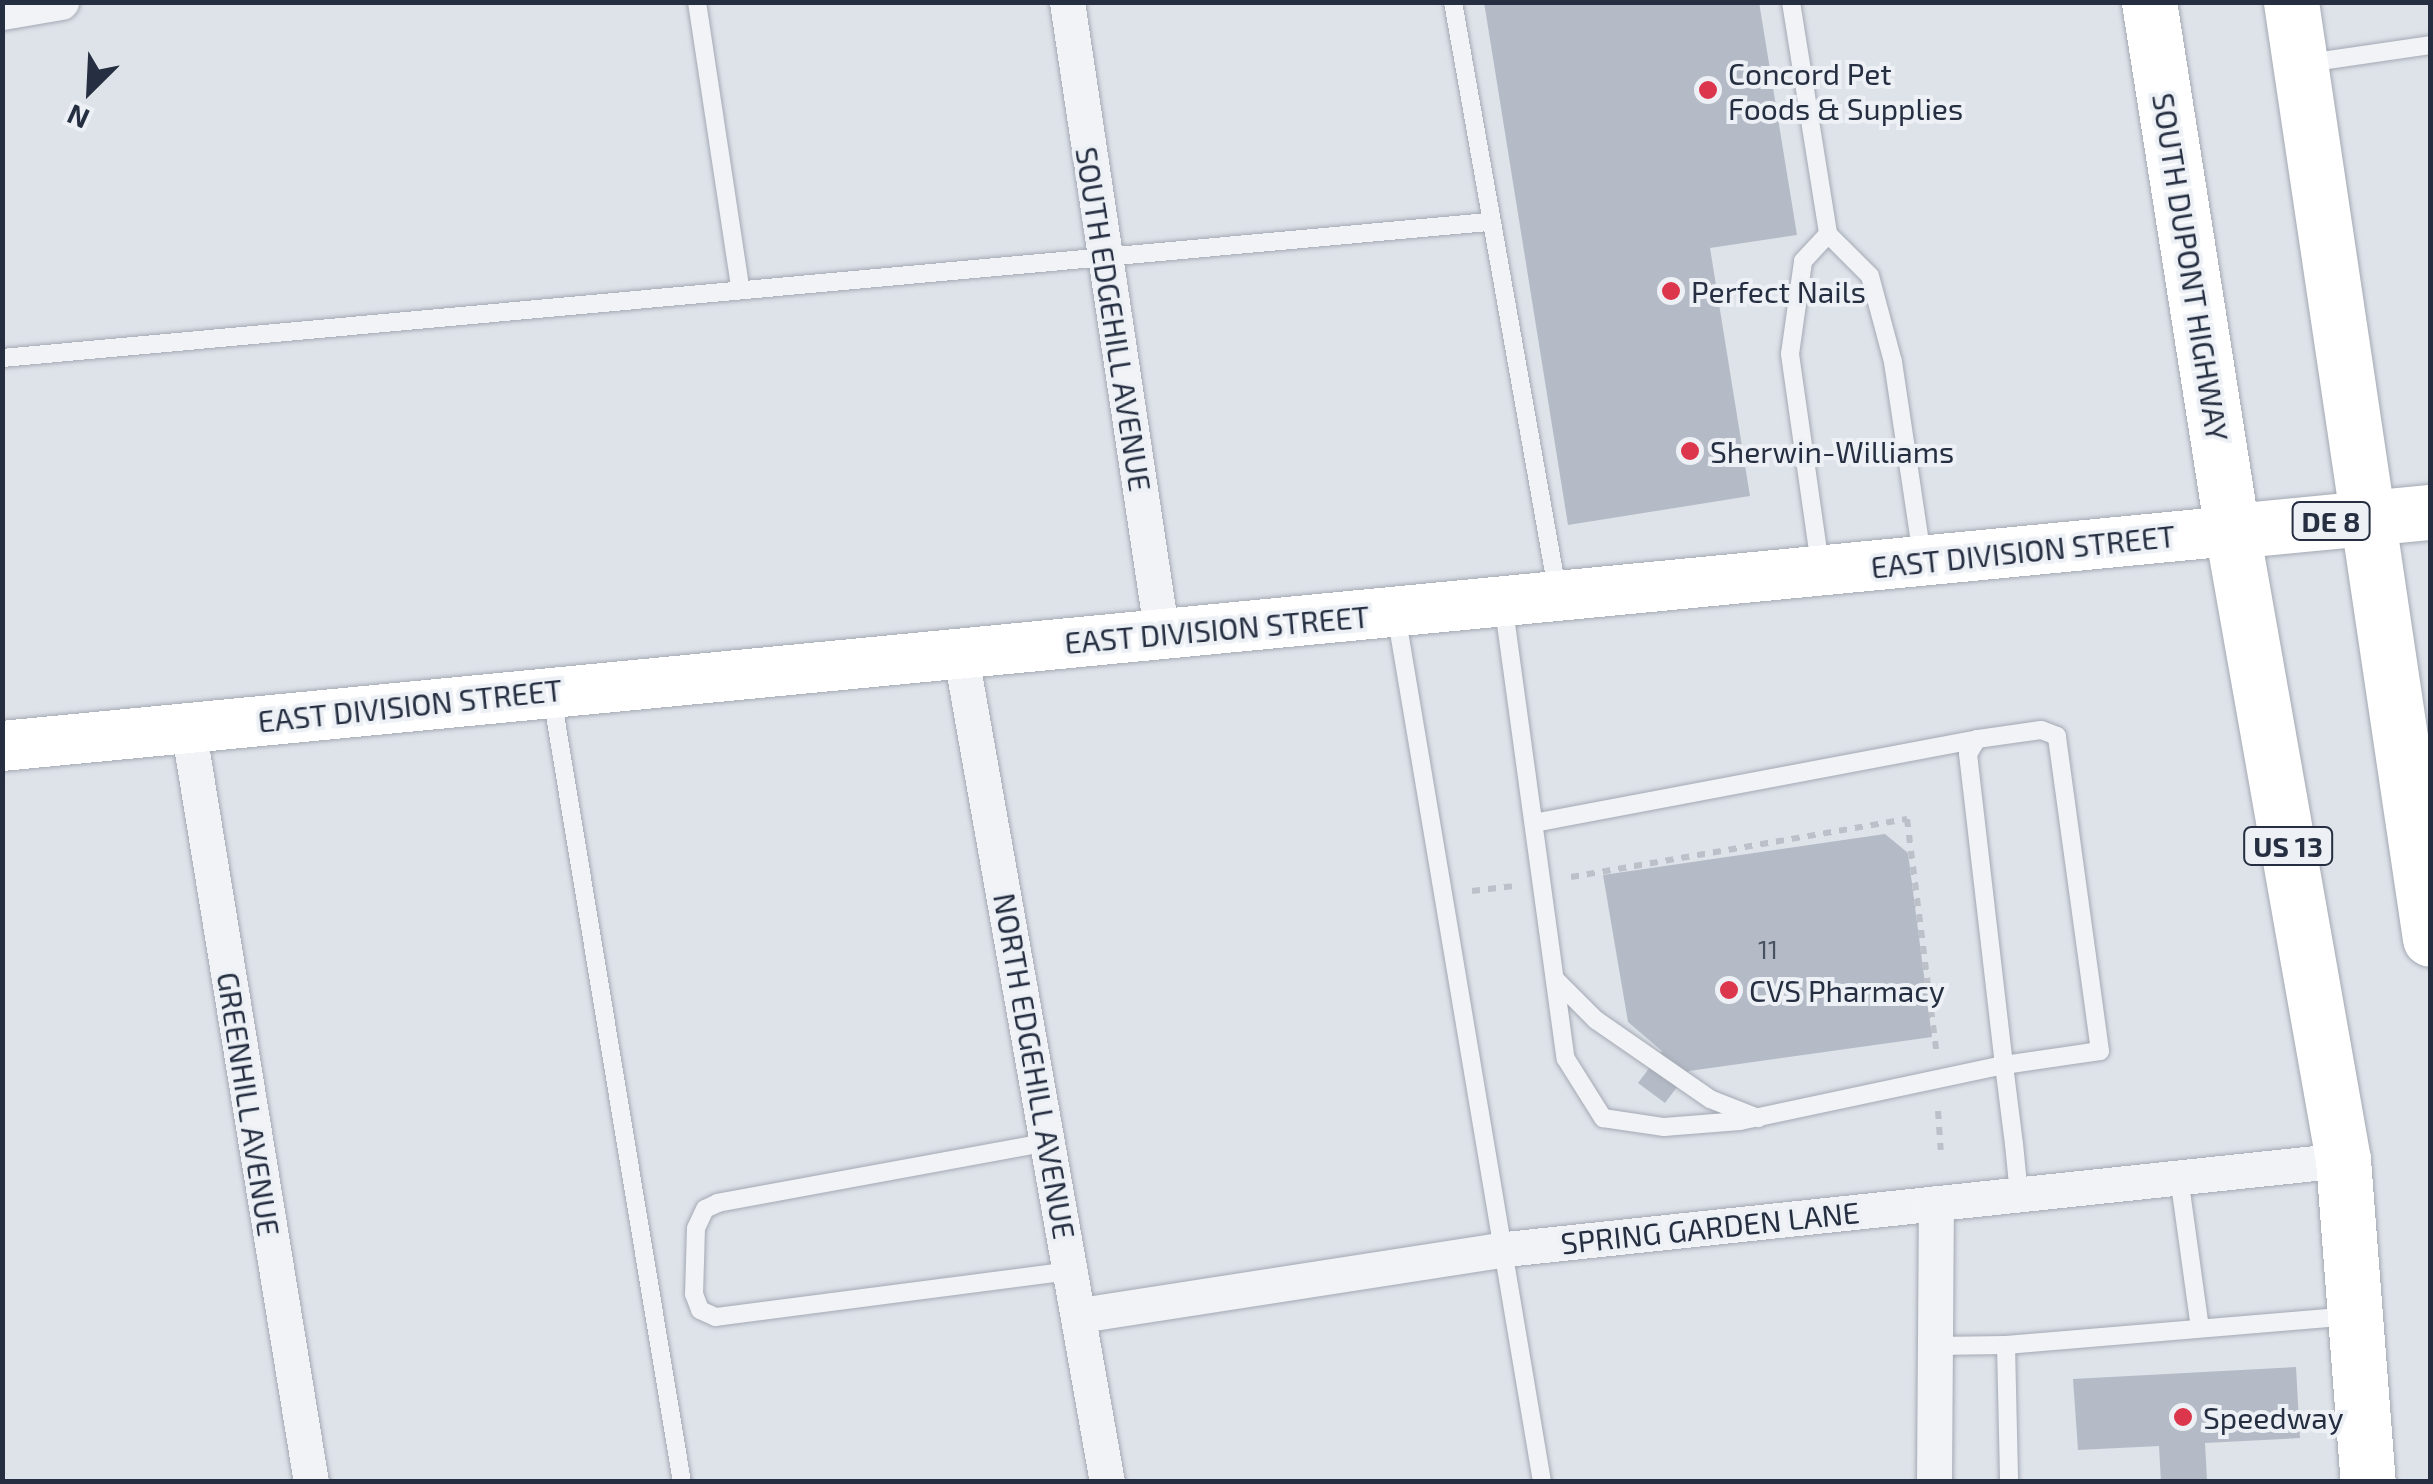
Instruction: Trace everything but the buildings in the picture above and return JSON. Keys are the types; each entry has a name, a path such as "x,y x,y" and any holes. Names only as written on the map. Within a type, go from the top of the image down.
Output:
{"highway":[{"name":"SOUTH DUPONT HIGHWAY","path":"2149,2 2232,531"},
{"path":"2291,2 2364,518 2430,939"},
{"name":"EAST DIVISION STREET","path":"2232,531 2430,512"},
{"name":"US 13","path":"2232,531 2343,1160 2368,1482"}],"main road":[{"name":"EAST DIVISION STREET","path":"2,746 2232,531"}],"street":[{"path":"2,12 61,2"},
{"name":"SOUTH EDGEHILL AVENUE","path":"1067,2 1162,636"},
{"name":"NORTH EDGEHILL AVENUE","path":"960,651 1107,1482"},
{"name":"GREENHILL AVENUE","path":"188,727 311,1482"},
{"name":"SPRING GARDEN LANE","path":"1080,1315 1506,1249 2343,1160"},
{"path":"1934,1482 1936,1202"}],"lane":[{"path":"697,2 740,288"},
{"path":"1453,2 1558,596"},
{"path":"1791,2 1828,234 1870,276 1893,362 1923,562"},
{"path":"2302,64 2430,44"},
{"path":"2,358 1104,254 1489,222"},
{"path":"1820,570 1790,354 1803,262 1828,234"},
{"path":"1504,602 1534,824 1542,882 1566,1060 1603,1118 1664,1127 1758,1118 2004,1065 2091,1056 2104,1040 2057,736 2041,730 1977,739 1534,824"},
{"path":"1396,613 1506,1249 1542,1482"},
{"path":"551,692 682,1482"},
{"path":"1977,739 1968,754 2019,1194"},
{"path":"1555,979 1596,1020 1710,1099 1758,1118"},
{"path":"1049,1142 718,1202 705,1209 696,1228 694,1294 700,1310 716,1317 1072,1271"},
{"path":"2179,1177 2200,1328"},
{"path":"1934,1346 2006,1345 2357,1315"},
{"path":"2006,1345 2009,1482"}],"path":[{"path":"1470,892 1907,819 1936,1040"}],"place":[{"name":"Concord Pet Foods & Supplies","path":"1708,90"},
{"name":"Perfect Nails","path":"1671,291"},
{"name":"Sherwin-Williams","path":"1690,451"},
{"name":"CVS Pharmacy","path":"1729,990"},
{"name":"Speedway","path":"2183,1417"}]}
